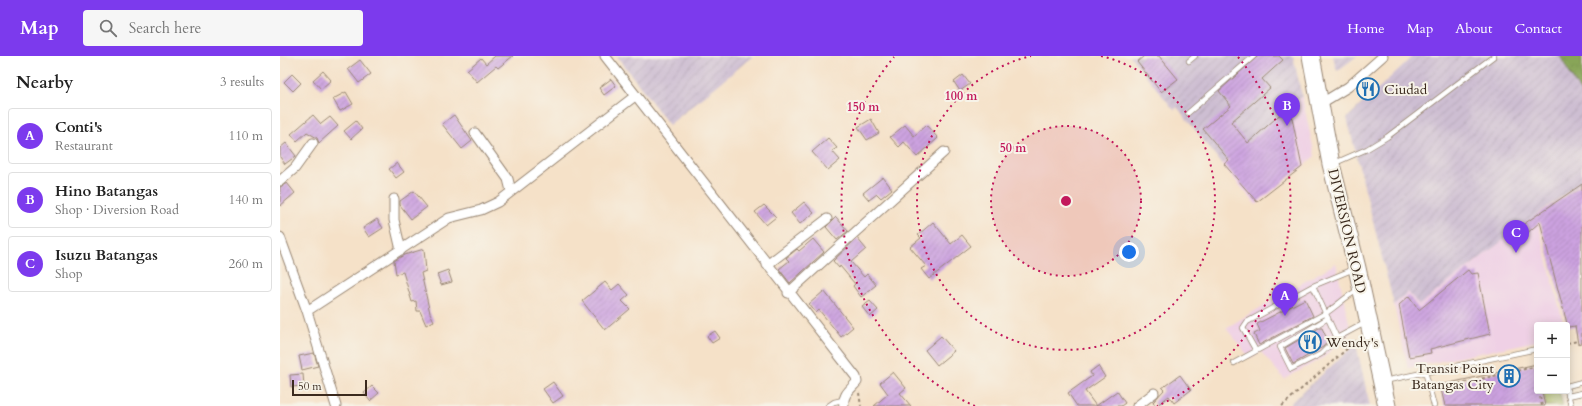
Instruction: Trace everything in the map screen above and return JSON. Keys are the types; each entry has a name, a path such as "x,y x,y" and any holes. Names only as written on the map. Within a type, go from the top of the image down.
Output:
{"highway":[{"name":"DIVERSION ROAD","path":"1311,56 1331,164 1357,268 1387,406"}],"street":[{"path":"604,56 788,293 856,377 857,382 845,395 844,403"},
{"path":"1320,104 1348,87 1383,56"},
{"path":"307,311 449,218 481,210 498,202 635,96"},
{"path":"475,133 508,179 512,191"},
{"path":"280,181 295,168 313,143"},
{"path":"788,293 944,152"},
{"path":"394,199 394,220 401,250"},
{"path":"767,265 827,219"},
{"path":"280,237 307,311 336,406"},
{"path":"1137,406 1154,393"}],"lane":[{"path":"1189,61 1195,56"},
{"path":"1188,113 1254,56"},
{"path":"1331,164 1367,150 1387,137 1494,56"},
{"path":"1256,351 1243,328 1247,322 1313,286 1357,268"},
{"path":"1313,286 1337,338"},
{"path":"1361,289 1348,294 1327,316 1280,347 1291,369 1321,354 1337,338 1368,321"},
{"path":"1234,363 1327,316"},
{"path":"1382,381 1426,370 1534,350"},
{"path":"1426,370 1434,406"},
{"path":"1570,385 1582,382"},
{"path":"1571,406 1568,396 1582,393"},
{"path":"828,406 834,402 844,403"}],"path":[{"path":"1282,406 1358,339"},
{"path":"1570,342 1578,341"},
{"path":"1441,388 1534,367"},
{"path":"1540,394 1542,406"}],"shaded area":[{"path":"617,56 753,56 669,125"},
{"path":"1130,56 1293,56 1302,96 1222,164 1177,107 1174,110"},
{"path":"1333,56 1357,56 1337,71"},
{"path":"1413,56 1560,56 1582,95 1582,182 1536,215 1419,305 1408,292 1394,305 1347,118"},
{"path":"1302,96 1315,156 1256,205 1222,164"},
{"path":"1536,215 1563,322 1534,322 1534,342 1408,368 1394,305 1408,292 1419,305"},
{"path":"1336,263 1351,332 1323,358 1284,379 1261,352 1250,358 1226,328"},
{"path":"1356,344 1370,406 1287,406"}],"green space":[{"path":"1560,56 1582,56 1582,95"},
{"path":"1544,394 1560,394 1563,406 1546,406"}],"building":[{"path":"495,56 513,56 498,68 496,66 477,82 467,70 481,58 486,64"},
{"path":"1144,56 1159,56 1178,79 1161,92 1137,62"},
{"path":"1258,56 1279,56 1283,60 1262,79 1270,88 1231,122 1248,143 1285,110 1292,118 1302,167 1257,202 1224,164 1229,160 1203,129 1231,106 1219,91"},
{"path":"360,60 371,74 359,83 348,69"},
{"path":"323,71 331,80 321,89 313,80"},
{"path":"292,74 301,83 293,91 284,82"},
{"path":"963,75 970,84 960,91 954,82"},
{"path":"611,79 616,86 604,95 599,88"},
{"path":"346,92 353,104 340,111 333,99"},
{"path":"313,115 321,124 330,117 338,126 319,143 317,138 307,132 297,141 291,134"},
{"path":"454,115 472,141 462,149 442,124"},
{"path":"871,119 879,133 867,140 858,127"},
{"path":"356,121 362,129 351,139 344,131"},
{"path":"905,125 914,136 926,125 938,138 917,157 904,142 899,147 890,137"},
{"path":"828,138 837,148 832,151 840,160 828,170 812,152"},
{"path":"286,143 296,156 285,164 280,157 280,148"},
{"path":"397,163 404,172 396,178 389,169"},
{"path":"883,177 892,189 881,198 877,194 869,200 863,193"},
{"path":"287,183 295,193 280,206 280,187"},
{"path":"1582,184 1582,343 1578,344 1575,326 1570,327 1570,322 1567,322 1540,222 1525,235 1518,228"},
{"path":"414,191 427,207 411,219 400,205 400,201"},
{"path":"804,202 814,213 800,224 791,213"},
{"path":"764,205 776,217 766,225 755,212"},
{"path":"836,217 848,231 837,240 826,227"},
{"path":"377,219 383,228 369,237 363,228"},
{"path":"933,222 951,244 962,235 971,246 929,279 921,269 926,266 910,247 921,238 918,235"},
{"path":"857,238 866,249 851,262 864,277 867,274 876,285 861,297 853,286 855,284 840,266 839,268 833,261"},
{"path":"813,239 824,252 790,283 779,269 789,261 786,258 797,249 799,251"},
{"path":"424,249 426,271 421,273 430,313 434,321 426,325 420,311 417,311 416,301 412,302 403,272 396,274 394,261 404,255"},
{"path":"448,270 452,282 441,285 437,274"},
{"path":"1468,270 1471,274 1478,273 1490,334 1430,349 1431,353 1409,357 1399,305 1409,296 1419,310"},
{"path":"605,282 612,290 619,284 629,295 622,301 630,309 605,330 582,301"},
{"path":"824,291 853,327 841,337 819,310 816,313 809,304"},
{"path":"1305,299 1313,316 1259,345 1254,334 1260,331 1257,324"},
{"path":"870,301 878,310 870,317 862,307"},
{"path":"1319,328 1322,328 1328,341 1323,347 1293,364 1285,348"},
{"path":"715,331 720,338 712,343 707,336"},
{"path":"941,336 954,351 937,365 925,350"},
{"path":"314,353 318,366 302,370 299,356"},
{"name":"Transit Point Batangas City","path":"1534,365 1534,394 1543,394 1545,406 1445,406 1440,385"},
{"path":"1098,366 1105,377 1085,391 1096,406 1077,406 1068,393 1092,376 1090,372"},
{"path":"893,372 906,388 900,393 911,406 874,406 888,394 880,383"},
{"path":"303,374 304,386 291,387 290,375"},
{"path":"1180,375 1191,390 1174,403 1169,396 1156,406 1153,402 1164,390 1162,388"},
{"path":"553,382 563,396 553,403 543,389"},
{"path":"372,386 379,393 370,401 364,393"},
{"path":"1117,391 1125,403 1121,406 1096,406"}],"place":[{"name":"Ciudad","path":"1368,89"},
{"name":"Hino Batangas","path":"1287,126"},
{"name":"Isuzu Batangas","path":"1516,253"},
{"name":"Conti's","path":"1285,316"},
{"name":"Wendy's","path":"1310,342"},
{"name":"Transit Point Batangas City","path":"1509,376"}]}
